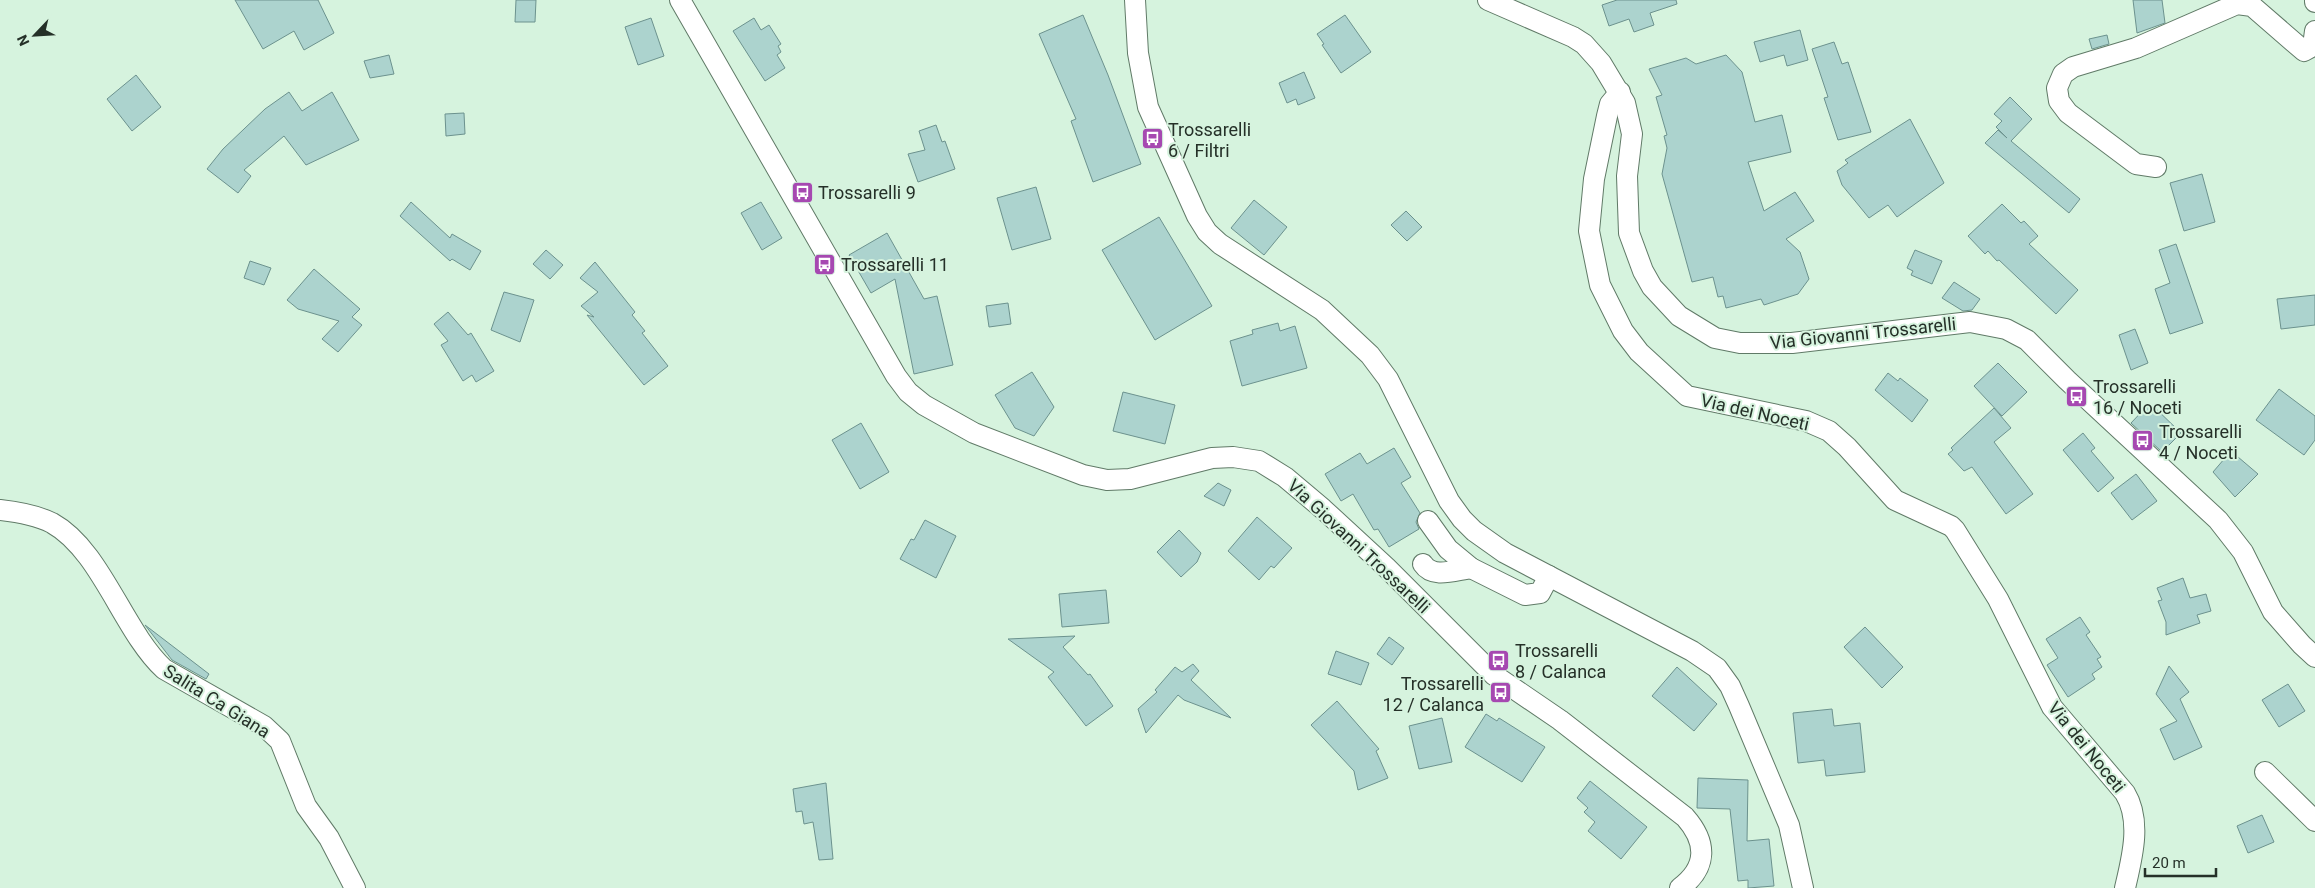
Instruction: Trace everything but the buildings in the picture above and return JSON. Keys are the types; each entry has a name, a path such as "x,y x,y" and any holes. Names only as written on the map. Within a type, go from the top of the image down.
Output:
{"street":[{"name":"Via Giovanni Trossarelli","path":"680,0 896,376 908,392 924,405 974,432 1083,475 1107,480 1130,479 1212,458 1233,457 1258,461 1285,477 1386,567 1494,675 1560,720 1685,817 1696,829 1702,853 1700,865 1695,873 1680,888"},
{"path":"1135,0 1138,53 1148,107 1180,182 1207,232 1220,244 1322,310 1350,334 1370,355 1388,379 1449,500 1462,519 1505,553 1692,651 1717,668 1730,686 1790,825 1803,888"},
{"name":"Via Giovanni Trossarelli","path":"1488,0 1558,29 1584,44 1608,72 1620,92 1631,123 1627,207 1629,233 1635,255 1652,286 1679,316 1715,338 1740,343 1792,343 1970,322 2006,329 2028,340 2055,368 2218,520 2243,552 2273,612 2302,645 2315,656"},
{"path":"2156,167 2136,164 2068,113 2059,101 2057,88 2063,74 2073,67 2136,48 2236,4 2252,6 2304,51 2313,46 2315,31"},
{"name":"Via dei Noceti","path":"1620,92 1610,104 1607,116 1594,178 1589,231 1600,285 1623,331 1639,352 1687,396 1806,421 1829,431 1847,447 1895,500 1952,526 1998,599 2052,707 2125,793 2132,804 2135,825 2125,888"},
{"name":"Salita Ca Giana","path":"0,510 36,517 53,524 71,538 100,574 151,657 164,669 264,726 280,741 306,806 329,838 355,888"},
{"path":"1428,521 1448,549 1471,568 1525,595 1532,596 1540,593 1549,576"},
{"path":"1423,564 1427,570 1436,574 1471,568"},
{"path":"2265,772 2315,821"}],"place":[{"name":"Trossarelli 6 / Filtri","path":"1152,139"},
{"name":"Trossarelli 9","path":"802,192"},
{"name":"Trossarelli 11","path":"825,264"},
{"name":"Trossarelli 16 / Noceti","path":"2077,396"},
{"name":"Trossarelli 4 / Noceti","path":"2143,441"},
{"name":"Trossarelli 8 / Calanca","path":"1499,660"},
{"name":"Trossarelli 12 / Calanca","path":"1500,693"}]}
